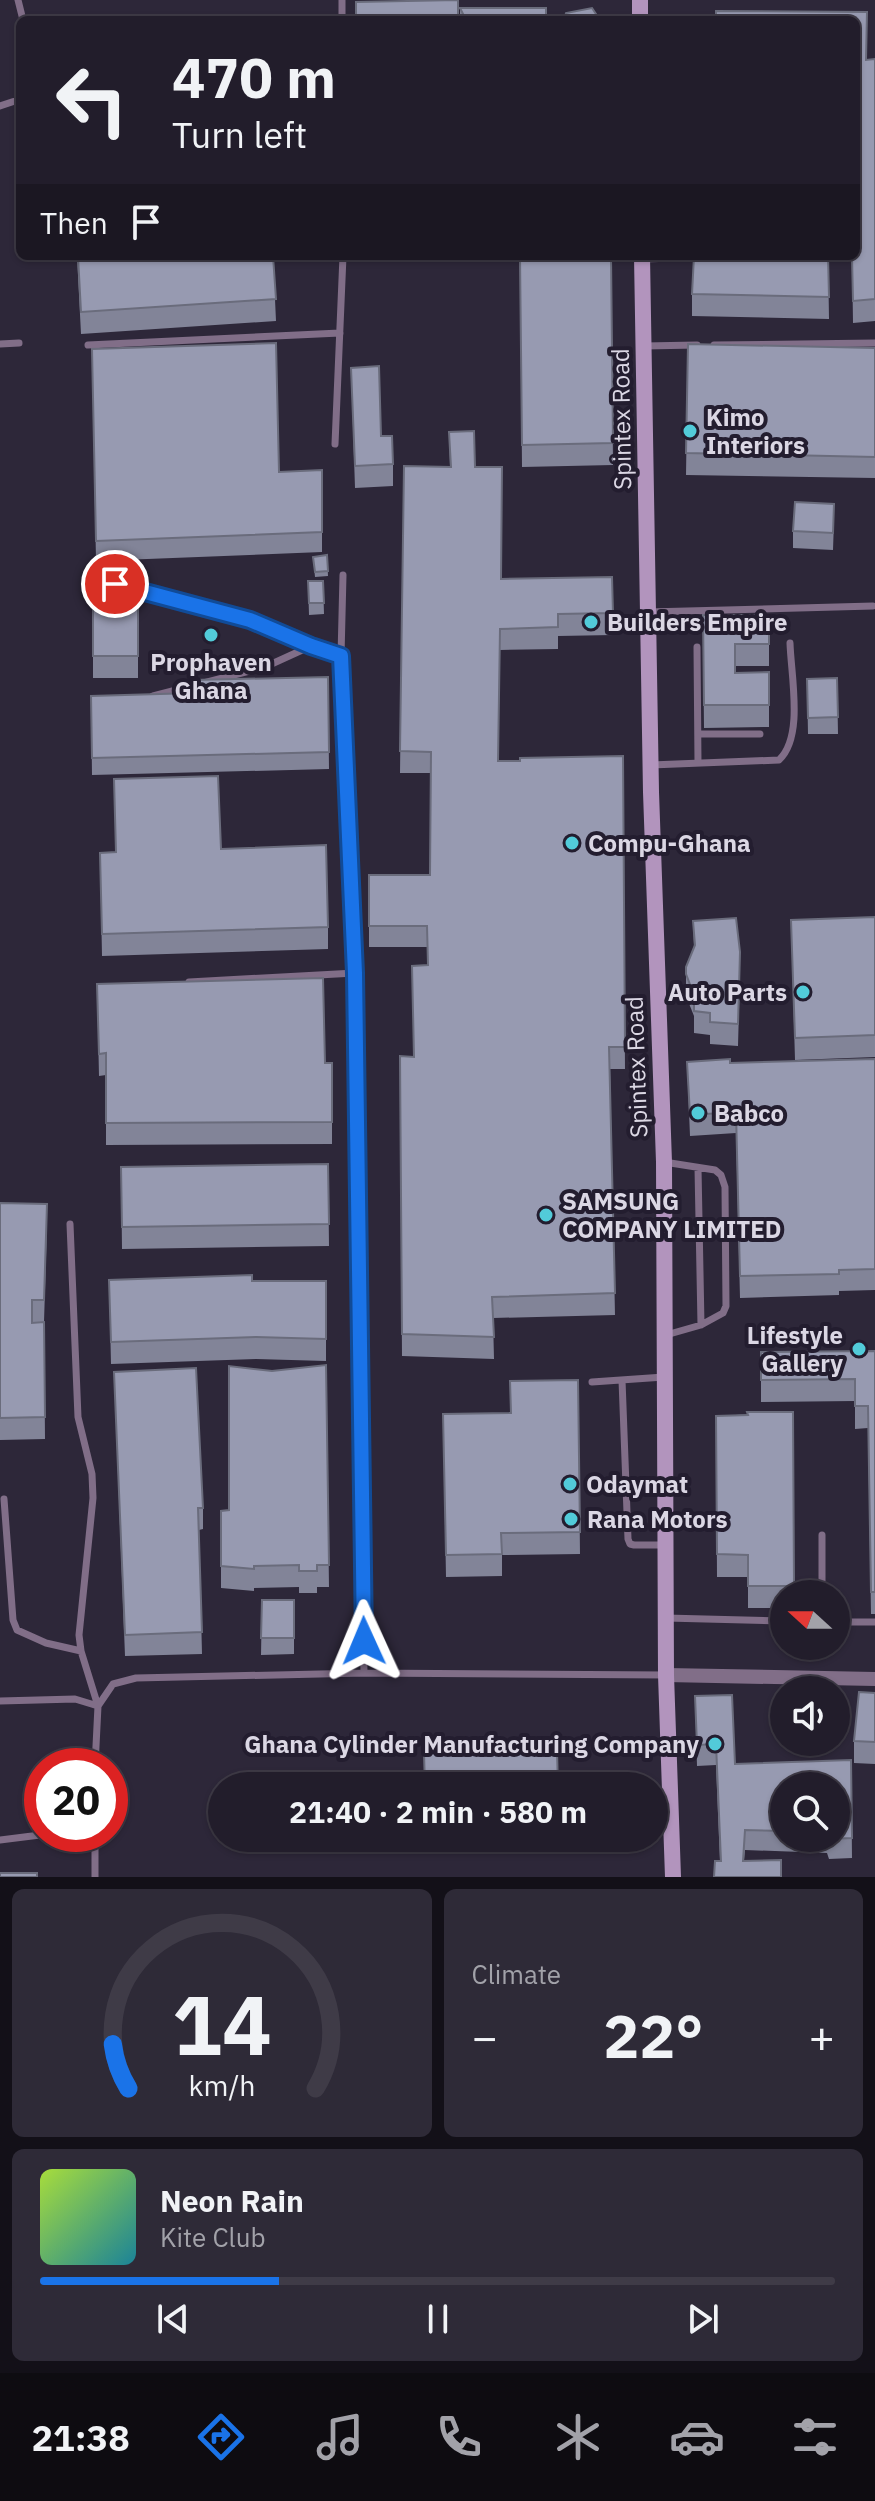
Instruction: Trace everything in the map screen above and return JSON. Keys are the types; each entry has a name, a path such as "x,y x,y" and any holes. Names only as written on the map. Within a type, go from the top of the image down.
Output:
{"main road":[{"name":"Spintex Road","path":"642,260 651,765 664,1162 666,1675 673,1877"}],"street":[{"path":"666,1675 770,1682"},
{"path":"850,1680 875,1679"}],"lane":[{"path":"335,444 343,260"},
{"path":"88,345 340,333"},
{"path":"0,344 19,343"},
{"path":"644,346 875,343"},
{"path":"343,575 341,656 355,973 364,1673"},
{"path":"115,584 250,620 341,656"},
{"path":"648,612 873,606"},
{"path":"651,765 779,760 792,741 794,726 790,643"},
{"path":"149,697 265,667 311,646"},
{"path":"697,647 698,763"},
{"path":"698,734 760,734"},
{"path":"181,983 355,973"},
{"path":"664,1162 715,1170 721,1175 725,1187 726,1306 718,1317 701,1325 664,1335"},
{"path":"698,1168 701,1325"},
{"path":"70,1224 78,1417 92,1474 93,1498 79,1635 98,1706 96,1748"},
{"path":"592,1382 664,1377"},
{"path":"622,1380 628,1539 634,1545 666,1545"},
{"path":"4,1499 13,1620 17,1630 46,1643 81,1651"},
{"path":"822,1535 822,1580"},
{"path":"666,1618 770,1621"},
{"path":"850,1622 875,1622"},
{"path":"98,1706 113,1684 136,1678 364,1673 666,1675"},
{"path":"0,1701 75,1699 98,1706"},
{"path":"0,1840 24,1837"},
{"path":"95,1852 95,1877"}],"building":[{"path":"458,0 458,16 356,16 356,2"},
{"path":"460,8 546,8 546,16 464,16"},
{"path":"592,8 597,16 565,16 566,13"},
{"path":"716,11 867,12 866,60 875,59 875,299 853,301 852,260 860,260 860,16 716,16"},
{"path":"78,260 273,260 276,299 81,312"},
{"path":"520,260 611,260 613,443 522,445"},
{"path":"694,260 828,260 829,297 692,294"},
{"path":"276,343 279,472 322,470 322,532 96,541 92,349"},
{"path":"688,344 875,348 875,457 686,453"},
{"path":"379,366 381,436 392,436 393,464 355,466 351,368"},
{"path":"474,431 475,467 502,467 501,579 612,577 613,613 558,614 558,627 500,629 498,761 623,756 625,1047 609,1047 615,1293 492,1297 494,1337 402,1334 400,1056 414,1057 412,966 428,965 427,926 369,926 369,875 430,875 431,752 400,751 404,466 451,467 449,432"},
{"path":"795,502 834,504 833,533 793,531"},
{"path":"327,555 328,571 315,572 313,557"},
{"path":"93,577 138,577 138,656 93,656"},
{"path":"308,581 323,581 324,603 309,603"},
{"path":"703,615 769,615 769,644 735,644 735,673 769,672 769,705 704,705"},
{"path":"328,677 329,752 92,758 91,696 193,693 193,680"},
{"path":"837,678 838,717 808,718 807,679"},
{"path":"218,776 221,849 326,845 328,927 102,934 100,853 116,852 114,779"},
{"path":"875,917 875,1035 795,1038 791,920"},
{"path":"736,918 740,952 738,1024 710,1022 710,1013 694,1011 694,995 686,974 695,945 693,921"},
{"path":"323,978 325,1063 332,1063 332,1122 106,1123 106,1053 99,1054 97,984"},
{"path":"730,1059 730,1063 875,1059 875,1269 839,1270 839,1274 740,1276 736,1112 690,1115 687,1062"},
{"path":"328,1164 329,1224 122,1227 121,1167"},
{"path":"0,1203 47,1204 44,1300 32,1300 32,1323 44,1322 45,1417 0,1418"},
{"path":"252,1275 252,1281 326,1281 326,1339 256,1337 111,1342 109,1280"},
{"path":"875,1351 875,1592 871,1592 868,1406 855,1406 855,1379 761,1380 761,1352"},
{"path":"326,1365 329,1565 317,1565 317,1571 299,1571 299,1565 254,1566 254,1569 221,1566 221,1511 229,1510 229,1366 272,1371"},
{"path":"196,1368 203,1508 198,1508 202,1632 125,1635 114,1372"},
{"path":"578,1380 580,1532 501,1533 502,1554 446,1555 443,1414 511,1413 510,1381"},
{"path":"747,1412 793,1412 794,1580 770,1580 770,1586 748,1586 748,1555 717,1554 716,1416 748,1415"},
{"path":"262,1600 294,1600 294,1638 261,1638"},
{"path":"859,1692 875,1693 875,1742 854,1741"},
{"path":"732,1695 735,1764 851,1760 852,1838 850,1772 770,1772 770,1831 745,1830 743,1861 781,1860 781,1877 714,1877 715,1861 721,1861 716,1744 697,1745 695,1696"},
{"path":"557,1751 558,1772 425,1772 424,1753"},
{"path":"0,1873 37,1873 37,1877 0,1877"}],"place":[{"name":"Kimo Interiors","path":"690,431"},
{"name":"Builders Empire","path":"591,622"},
{"name":"Prophaven Ghana","path":"211,635"},
{"name":"Compu-Ghana","path":"572,843"},
{"name":"Auto Parts","path":"803,992"},
{"name":"Babco","path":"698,1113"},
{"name":"SAMSUNG COMPANY LIMITED","path":"546,1215"},
{"name":"Lifestyle Gallery","path":"859,1349"},
{"name":"Odaymat","path":"570,1484"},
{"name":"Rana Motors","path":"571,1519"},
{"name":"Ghana Cylinder Manufacturing Company","path":"715,1744"}],"route":[{"path":"115,584 250,620 341,656 355,973 364,1641"}]}
